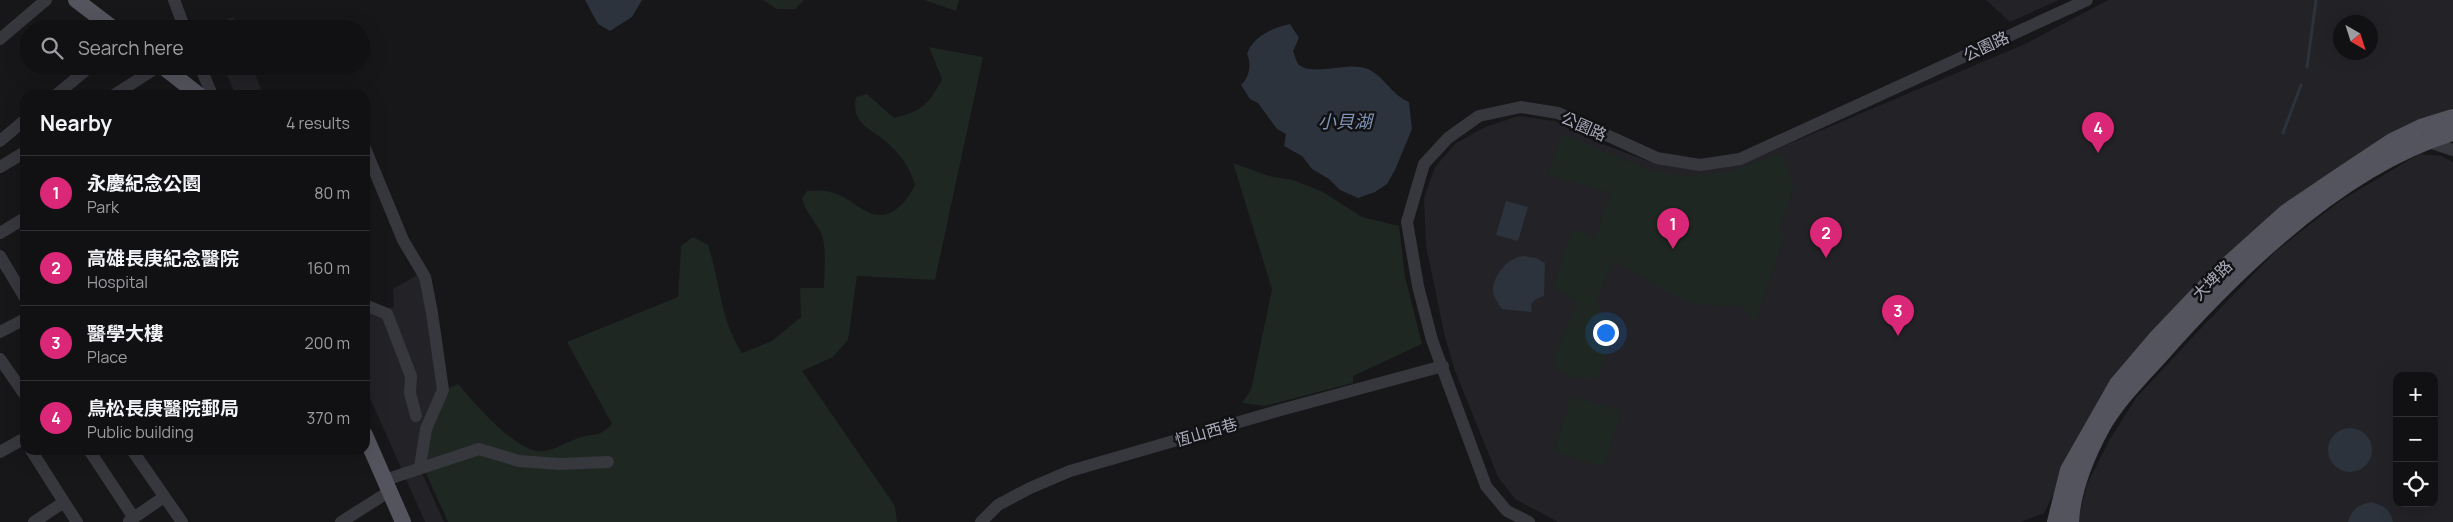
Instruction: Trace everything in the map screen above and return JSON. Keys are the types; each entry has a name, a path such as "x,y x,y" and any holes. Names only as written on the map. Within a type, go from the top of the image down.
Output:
{"main road":[{"path":"76,0 102,20"},
{"path":"172,75 192,90"},
{"name":"大埤路","path":"2055,522 2068,470 2117,384 2157,337 2218,273 2286,212 2342,174 2392,141 2421,127 2453,117"},
{"name":"大埤路","path":"2071,522 2072,506 2084,467 2104,425 2130,390 2196,316 2289,228 2383,163 2426,141 2453,133"},
{"path":"370,447 403,522"}],"street":[{"path":"22,20 46,0"},
{"path":"174,0 182,20"},
{"name":"公園路","path":"1529,522 1507,511 1486,486 1432,340 1418,286 1407,222 1424,164 1448,138 1479,116 1521,107 1558,113 1657,158 1700,165 1740,159 2087,0"},
{"path":"0,39 20,22"},
{"path":"62,90 80,75"},
{"path":"122,90 146,75"},
{"path":"204,75 210,90"},
{"path":"0,141 20,124"},
{"path":"2426,141 2453,150"},
{"path":"0,167 20,155"},
{"path":"370,160 403,240 425,277 432,313 443,390 426,430 420,467"},
{"path":"0,234 20,221"},
{"path":"0,256 19,276"},
{"path":"370,307 387,314 411,376 410,393 416,416"},
{"path":"0,332 20,322"},
{"path":"0,359 20,388"},
{"name":"恆山西巷","path":"981,522 998,505 1030,488 1070,471 1277,411 1443,366"},
{"path":"0,452 20,442"},
{"path":"341,522 387,486 420,467 479,449 519,461 559,464 608,462"},
{"path":"34,455 77,522"},
{"path":"92,455 131,520 164,497"},
{"path":"135,455 182,522"},
{"path":"34,522 64,502"}],"shaded area":[{"path":"763,0 804,0 795,9 777,9"},
{"path":"924,0 959,0 956,11"},
{"path":"1986,0 2059,0 2010,22"},
{"path":"2108,0 2453,0 2453,108 2417,121 2276,210 2055,491 2044,513 2020,522 1558,522 1515,499 1498,477 1455,371 1445,337 1426,246 1424,198 1435,167 1456,143 1485,127 1519,116 1555,121 1592,140 1653,163 1697,170 1739,165 2025,44"},
{"path":"929,47 983,57 935,280 857,276 848,340 833,357 802,371 895,506 897,522 448,522 426,473 431,424 447,389 458,384 497,426 522,445 534,450 549,450 584,436 603,432 612,424 567,342 678,297 681,246 693,237 708,245 729,326 742,353 772,341 801,317 800,288 824,288 825,260 823,238 802,198 807,191 828,192 844,197 873,214 881,215 888,214 901,205 915,185 911,173 890,145 864,126 856,114 856,97 867,94 894,118 924,105 933,95 942,79"},
{"path":"227,75 255,75 261,90 234,90"},
{"path":"1562,134 1650,170 1687,176 1732,171 1781,153 1794,187 1778,232 1785,235 1755,322 1742,304 1705,305 1689,301 1674,295 1614,260 1596,300 1604,317 1619,322 1597,379 1571,377 1562,372 1553,360 1578,301 1553,288 1572,229 1595,238 1611,193 1548,175"},
{"path":"2419,154 2442,156 2453,162 2453,522 2078,522 2087,484 2110,439 2136,398 2276,251 2340,201"},
{"path":"1233,163 1269,176 1293,180 1323,192 1362,217 1399,226 1405,277 1422,344 1353,376 1353,383 1265,406 1242,403 1251,390 1272,289"},
{"path":"419,274 440,387 421,471 444,522 425,522 370,398 370,312 394,307 393,289"},
{"path":"1571,396 1621,411 1604,467 1554,452"}],"water":[{"path":"585,0 642,0 632,17 610,31 598,24"},
{"name":"小貝湖","path":"1290,24 1299,38 1293,51 1299,65 1311,69 1354,66 1368,69 1409,102 1412,129 1387,184 1375,192 1358,198 1340,190 1329,179 1312,169 1302,156 1284,146 1286,134 1277,129 1258,103 1250,99 1241,85 1248,75 1249,58 1247,54 1254,42 1270,31"},
{"path":"1506,201 1528,207 1518,241 1496,235"},
{"path":"1524,256 1536,258 1545,263 1544,296 1536,299 1531,304 1532,312 1502,309 1493,294 1494,282 1508,263 1513,259"},
{"path":"2354,428 2366,434 2371,441 2371,459 2366,466 2359,471 2346,472 2338,469 2331,462 2328,446 2331,438 2338,431"},
{"path":"2370,502 2388,510 2393,522 2348,522 2351,514 2356,509"}],"waterway":[{"path":"2307,67 2316,0"},
{"path":"2283,133 2301,85"}],"place":[{"name":"鳥松長庚醫院郵局","path":"2098,153"},
{"name":"永慶紀念公園","path":"1673,249"},
{"name":"高雄長庚紀念醫院","path":"1826,258"},
{"name":"醫學大樓","path":"1898,336"}]}
